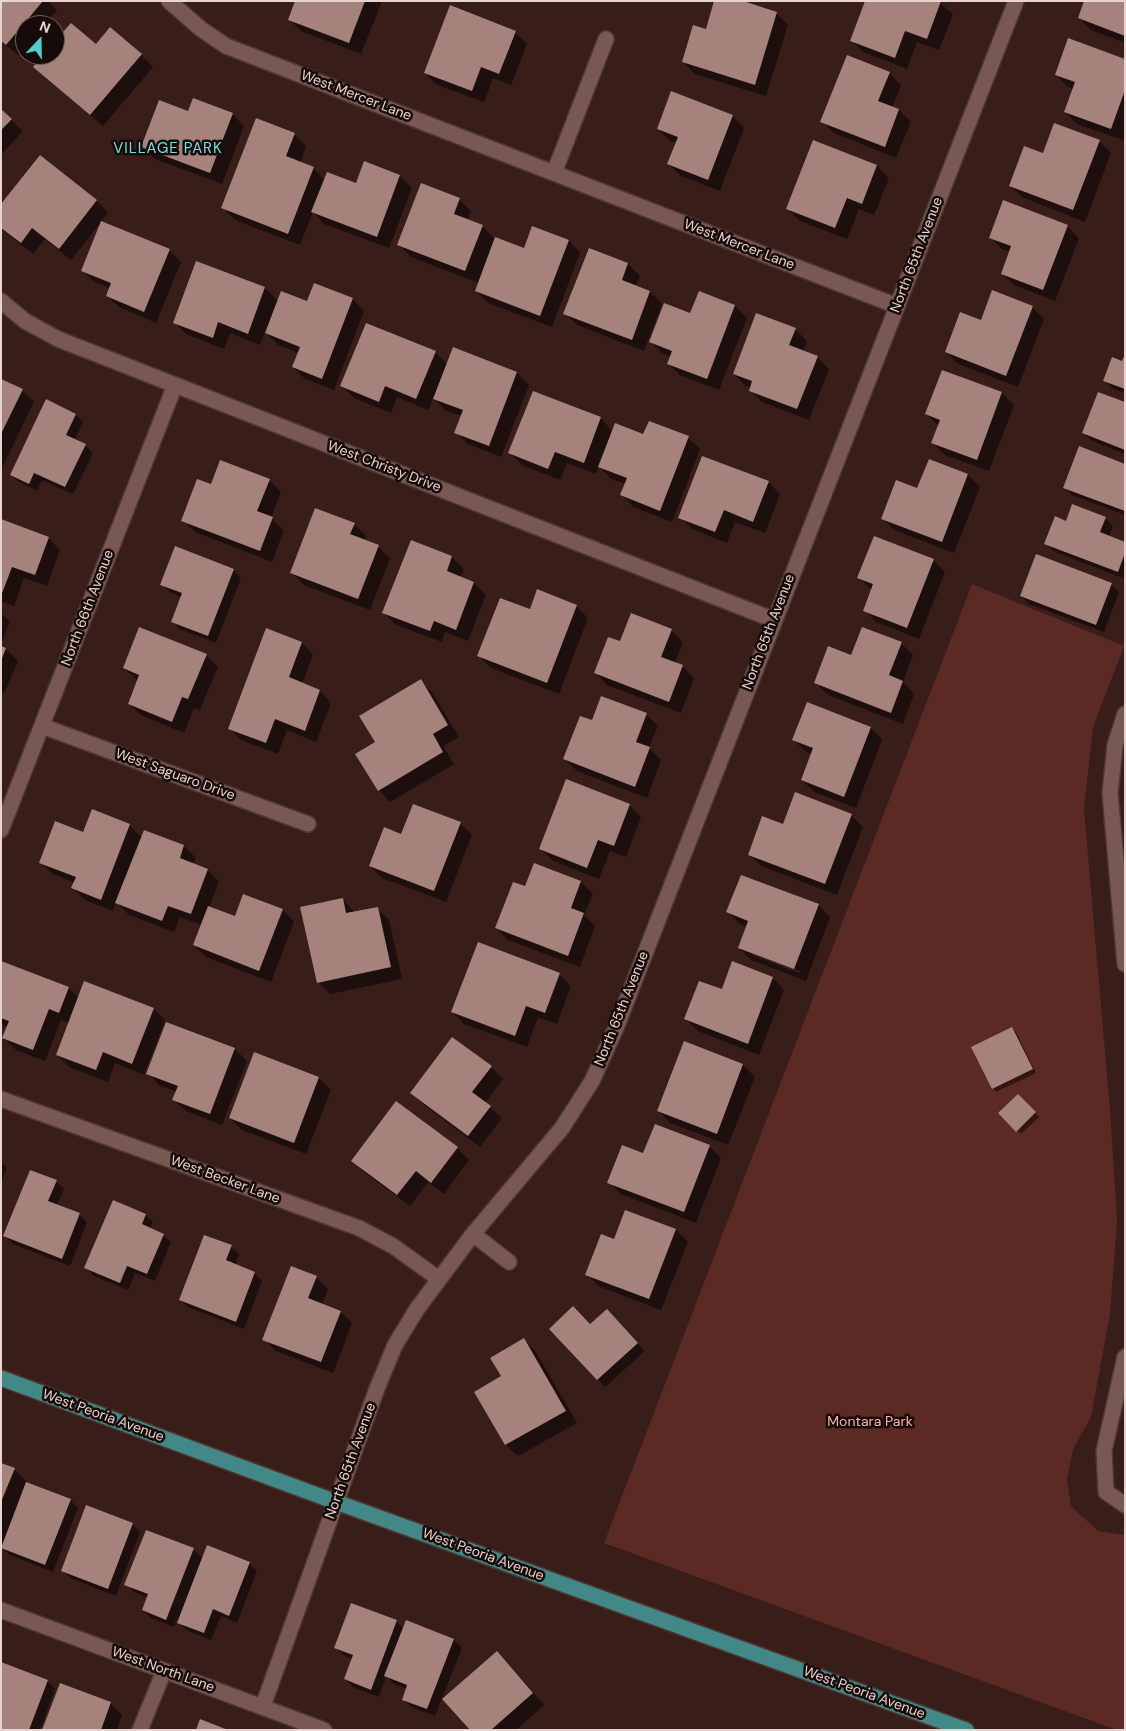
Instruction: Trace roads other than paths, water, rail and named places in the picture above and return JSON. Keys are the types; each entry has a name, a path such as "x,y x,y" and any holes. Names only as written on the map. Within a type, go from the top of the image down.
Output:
{"main road":[{"name":"West Peoria Avenue","path":"1,1378 336,1502 966,1730"}],"street":[{"name":"West Mercer Lane","path":"169,1 201,29 226,46 897,306"},
{"name":"North 65th Avenue","path":"263,1706 376,1391 395,1345 439,1279 473,1234 562,1128 592,1081 616,1028 1016,1"},
{"path":"554,172 606,39"},
{"name":"West Christy Drive","path":"1,301 25,321 58,339 774,620"},
{"name":"North 66th Avenue","path":"1,830 175,385"},
{"path":"1125,714 1115,745 1110,792 1125,964"},
{"name":"West Saguaro Drive","path":"42,726 308,824"},
{"name":"West Becker Lane","path":"1,1099 358,1228 393,1246 439,1279"},
{"path":"473,1234 509,1262"},
{"path":"1125,1357 1104,1452 1106,1492 1125,1504"},
{"name":"West North Lane","path":"1,1610 324,1730"},
{"path":"140,1730 164,1671"}],"district":[{"name":"VILLAGE PARK","path":"168,149"}],"park label":[{"name":"Montara Park","path":"870,1422"}]}
